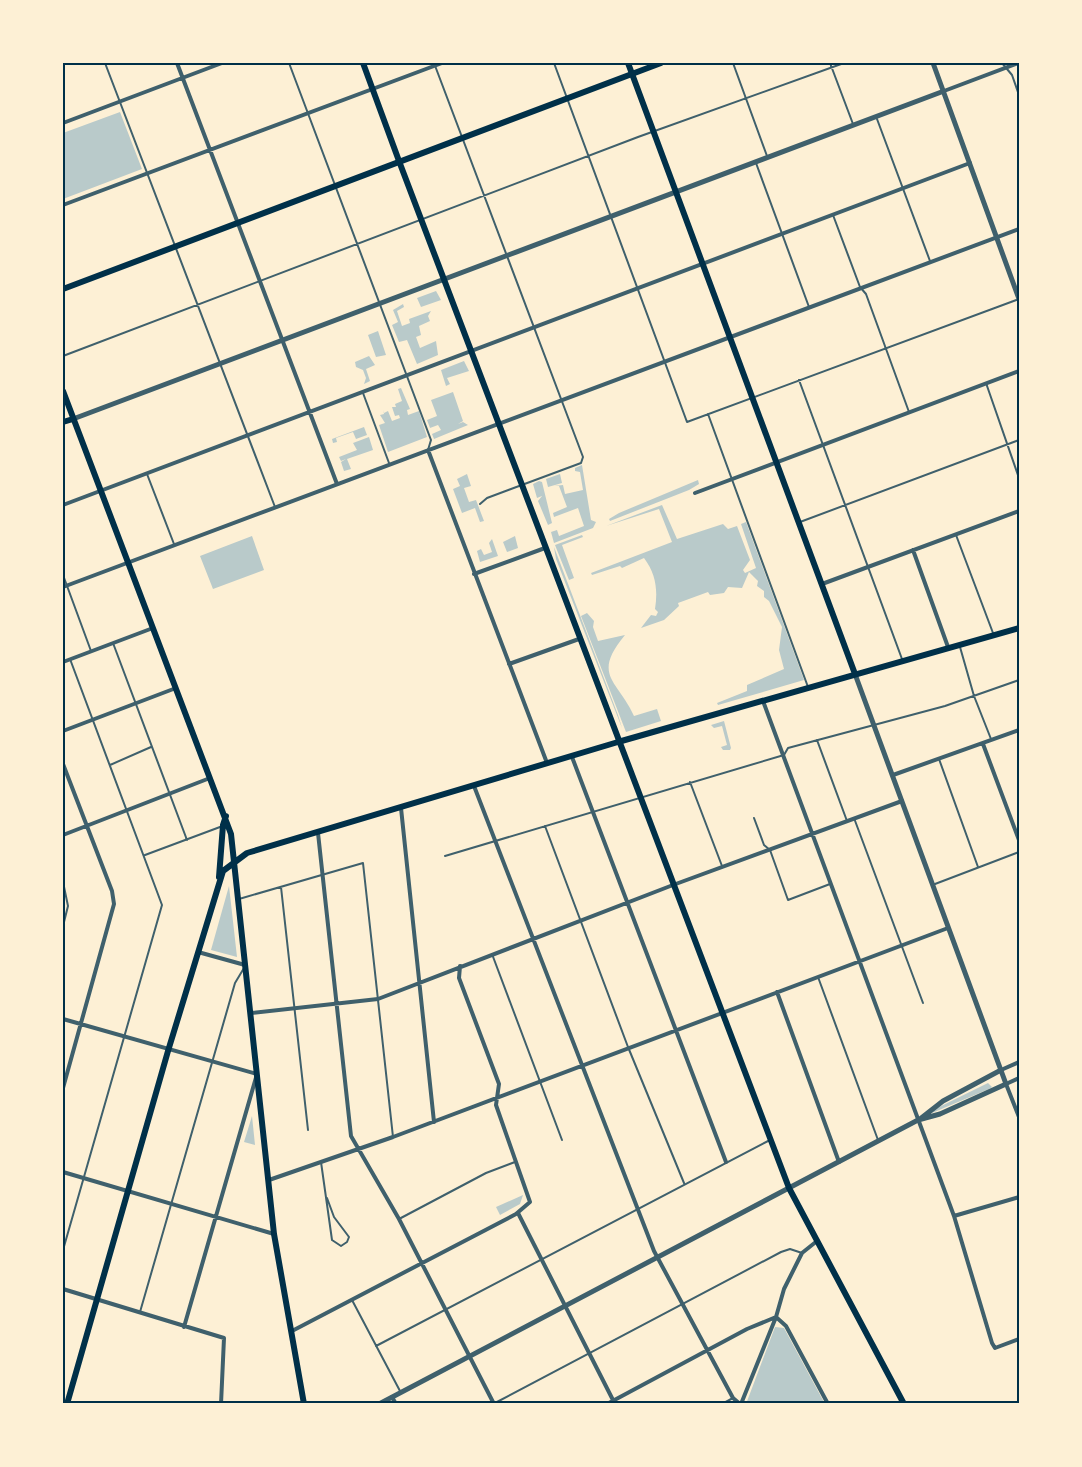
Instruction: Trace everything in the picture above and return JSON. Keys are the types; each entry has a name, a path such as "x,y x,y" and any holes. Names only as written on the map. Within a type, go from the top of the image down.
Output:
{"main road":[{"path":"363,63 497,424 789,1188 904,1404"},
{"path":"628,63 774,462 855,674"},
{"path":"63,289 661,63"},
{"path":"63,391 226,816 234,847 274,1234 304,1404"},
{"path":"63,422 73,419"},
{"path":"219,877 234,861 247,853 618,742 1019,628"},
{"path":"67,1404 219,877 223,826 226,816"}],"street":[{"path":"177,63 338,484"},
{"path":"63,123 222,63"},
{"path":"63,205 442,63"},
{"path":"933,63 1019,299"},
{"path":"73,419 755,160 1018,63"},
{"path":"63,505 970,163"},
{"path":"65,587 1019,229"},
{"path":"695,493 1019,371"},
{"path":"428,450 547,764"},
{"path":"821,584 1019,510"},
{"path":"474,574 545,548"},
{"path":"913,550 948,647"},
{"path":"63,662 153,627"},
{"path":"509,664 579,639"},
{"path":"855,674 1019,1117"},
{"path":"63,731 177,687"},
{"path":"763,700 954,1216 995,1348 1019,1339"},
{"path":"893,775 1019,730"},
{"path":"983,744 1019,840"},
{"path":"572,757 726,1162"},
{"path":"63,764 112,891 114,904 63,1088"},
{"path":"63,835 211,778"},
{"path":"474,786 636,1209 657,1258 733,1398 741,1404 776,1317 784,1289 802,1252 817,1241"},
{"path":"251,1013 378,999 580,920 902,801"},
{"path":"401,808 434,1122"},
{"path":"318,833 351,1136 399,1219 494,1404"},
{"path":"269,1180 434,1122 948,928"},
{"path":"198,952 246,966"},
{"path":"292,1331 518,1213 530,1202 495,1098 499,1084 459,978 460,966"},
{"path":"777,992 839,1162"},
{"path":"63,1019 168,1051 257,1074 184,1327"},
{"path":"918,1120 927,1110 1019,1062"},
{"path":"379,1404 918,1120 940,1114 1019,1078"},
{"path":"63,1172 274,1234"},
{"path":"954,1216 1019,1197"},
{"path":"518,1213 614,1402"},
{"path":"63,1290 224,1338 221,1404"},
{"path":"607,1404 776,1317"},
{"path":"776,1317 786,1326 828,1404"},
{"path":"392,1397 396,1404"}],"lane":[{"path":"105,63 274,507"},
{"path":"289,63 408,375 431,440 428,450"},
{"path":"554,63 687,422 1019,299"},
{"path":"733,63 767,156"},
{"path":"830,63 853,124"},
{"path":"63,356 589,156 844,63"},
{"path":"1002,63 1012,75 1019,94"},
{"path":"435,64 584,461 488,498 480,504"},
{"path":"876,116 930,261"},
{"path":"755,160 809,307"},
{"path":"833,215 860,287 866,294 909,412"},
{"path":"799,380 903,660"},
{"path":"986,383 1019,478"},
{"path":"363,393 389,464"},
{"path":"708,414 808,687"},
{"path":"798,523 1019,440"},
{"path":"147,474 175,546"},
{"path":"956,535 993,635"},
{"path":"63,575 65,587 91,651"},
{"path":"113,643 187,840"},
{"path":"960,645 975,696 992,740"},
{"path":"63,1250 162,905 70,659"},
{"path":"445,856 784,755 788,748 975,696 1019,680"},
{"path":"817,740 847,821"},
{"path":"109,765 151,747"},
{"path":"939,759 978,867"},
{"path":"690,782 722,867"},
{"path":"754,818 764,845 770,850 788,900 831,884"},
{"path":"854,818 923,1003"},
{"path":"145,855 223,826"},
{"path":"546,826 628,1047 684,1183"},
{"path":"932,885 1019,852"},
{"path":"239,900 363,863 393,1137"},
{"path":"63,882 68,906 63,926"},
{"path":"280,887 296,1009 308,1130"},
{"path":"492,954 562,1140"},
{"path":"140,1314 235,983 246,966"},
{"path":"818,977 879,1141"},
{"path":"376,1346 770,1140"},
{"path":"399,1219 486,1173 517,1161"},
{"path":"321,1162 332,1240 341,1246 348,1242 349,1237 334,1217 327,1198"},
{"path":"494,1404 781,1252 790,1250 802,1252"},
{"path":"352,1300 400,1392"},
{"path":"722,1404 733,1398"}],"shaded area":[{"path":"120,112 142,169 63,199 63,133"},
{"path":"436,291 441,300 421,307 417,298"},
{"path":"403,304 404,307 397,311 402,326 410,323 409,319 431,311 428,316 430,321 419,326 421,335 416,337 420,348 436,341 438,355 417,364 407,340 399,342 392,325 398,322 393,310"},
{"path":"378,331 386,355 376,357 368,335"},
{"path":"369,356 375,365 366,369 370,381 364,384 366,378 363,370 356,367 355,362"},
{"path":"464,361 469,371 447,378 450,384 446,386 441,370"},
{"path":"401,388 410,409 407,410 408,415 419,411 427,437 388,452 379,425 385,423 380,415 384,414 383,410 384,413 388,411 392,421 400,418 399,415 395,416 392,407 396,407 395,404 402,401 398,389"},
{"path":"453,392 463,421 458,424 463,422 468,425 434,439 432,434 441,430 438,425 430,428 427,420 437,416 431,400"},
{"path":"364,427 367,435 356,439 353,432 336,438 337,442 333,443 332,439"},
{"path":"369,437 373,450 347,459 351,469 344,471 341,462 346,459 341,461 339,457 357,450 353,443"},
{"path":"582,465 591,520 596,522 593,528 554,543 551,532 557,530 559,536 584,526 578,508 554,517 553,513 567,507 559,486 554,486 563,485 565,494 583,490 580,472 575,471 575,468"},
{"path":"467,474 471,486 464,488 469,502 476,500 484,521 480,522 475,508 462,513 453,489 460,486 457,479"},
{"path":"560,474 562,483 548,487 546,479"},
{"path":"698,480 699,484 689,490 610,521 609,519 619,513"},
{"path":"542,482 552,523 548,525 538,501 542,496 537,498 533,484"},
{"path":"662,505 677,539 723,524 728,529 737,526 750,560 743,570 745,573 756,568 741,524 746,522 804,680 718,705 717,703 747,691 747,685 784,669 779,650 782,627 769,601 764,597 764,591 757,586 758,581 749,572 742,588 728,587 724,593 710,595 708,592 678,603 679,606 664,620 641,628 651,615 656,616 658,612 655,609 654,576 644,558 622,568 620,566 592,575 591,573 672,542 659,509 606,526"},
{"path":"582,535 583,537 562,545 574,578 569,580 555,545"},
{"path":"252,536 264,570 213,589 200,556"},
{"path":"515,536 518,548 507,552 503,542"},
{"path":"492,539 498,556 480,562 477,551 481,549 484,555 492,552 489,543"},
{"path":"554,547 618,715 622,728 556,559"},
{"path":"587,613 594,621 593,627 598,641 625,635 615,649 609,669 615,685 634,716 657,709 661,721 626,732 581,616"},
{"path":"724,721 730,750 723,750 721,747 727,745 722,726 714,728 711,725"},
{"path":"229,886 237,957 211,950"},
{"path":"988,1083 992,1087 989,1089 932,1113 933,1110"},
{"path":"252,1116 255,1145 244,1142"},
{"path":"523,1195 520,1204 500,1215 496,1207"},
{"path":"775,1327 784,1328 825,1404 746,1404"}]}
